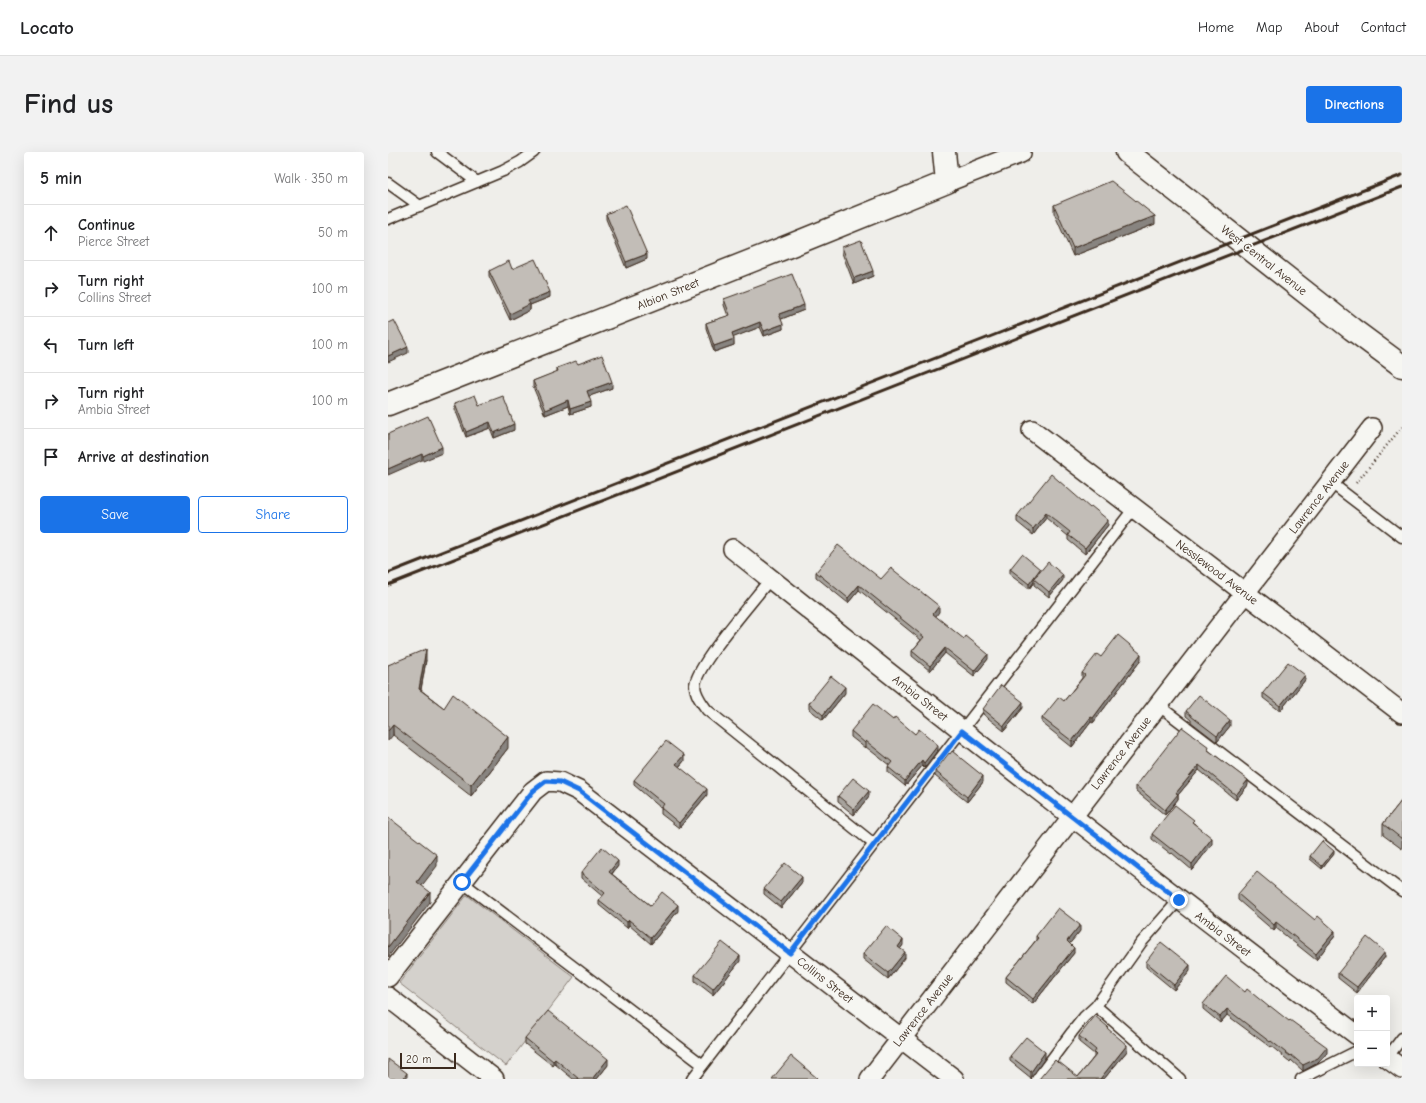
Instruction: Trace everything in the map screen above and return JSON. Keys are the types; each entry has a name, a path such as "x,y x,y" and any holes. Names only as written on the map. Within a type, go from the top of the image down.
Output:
{"street":[{"path":"944,152 947,182"},
{"name":"West Central Avenue","path":"1127,152 1352,329 1402,366"},
{"name":"Albion Street","path":"388,404 1021,153"},
{"name":"Lawrence Avenue","path":"870,1079 1372,428"},
{"name":"Nesslewood Avenue","path":"1032,430 1402,713"},
{"name":"Ambia Street","path":"733,549 1072,817 1354,1033"},
{"name":"Collins Street","path":"462,882 533,791 546,781 560,782 579,791 954,1079"},
{"path":"388,977 462,882"},
{"path":"388,997 494,1079"},
{"path":"1390,1060 1402,1069"}],"lane":[{"path":"437,152 477,182"},
{"path":"388,219 503,171 531,153"},
{"path":"388,183 420,206"},
{"path":"1330,482 1402,537"},
{"path":"692,1079 1134,508"},
{"path":"770,579 707,659 695,685 698,698 707,710 874,844"},
{"path":"1158,705 1402,891"},
{"path":"462,882 704,1065"},
{"path":"1037,1079 1084,1017 1096,1006 1141,943 1179,900"},
{"path":"1096,1006 1180,1079"},
{"path":"1390,1054 1402,1038"},
{"path":"1301,1079 1354,1052"}],"path":[{"path":"1355,484 1402,427"}],"shaded area":[{"path":"467,895 574,977 506,1066 399,983"}],"building":[{"path":"1111,181 1155,216 1073,248 1054,205"},
{"path":"626,205 647,254 626,262 606,214"},
{"path":"861,240 873,271 854,278 842,247"},
{"path":"535,259 550,292 528,301 530,304 510,314 489,271 509,261 512,269"},
{"path":"792,274 804,305 779,314 783,324 764,331 760,322 732,333 734,339 714,346 706,323 730,315 724,299"},
{"path":"394,320 408,347 388,356 388,323"},
{"path":"602,355 612,382 587,391 591,402 570,409 568,400 545,410 533,381 558,371 557,368 576,361 578,364"},
{"path":"475,395 479,405 503,396 514,424 494,433 490,422 466,432 455,403"},
{"path":"428,416 442,447 388,469 388,434"},
{"path":"1051,474 1090,508 1091,506 1108,520 1085,548 1068,535 1070,532 1046,513 1033,529 1017,516"},
{"path":"838,545 881,579 891,568 939,606 933,614 964,639 966,636 988,654 974,671 945,648 930,666 912,651 924,637 859,585 848,598 816,572"},
{"path":"1022,554 1040,569 1029,584 1010,569"},
{"path":"1048,562 1063,575 1049,592 1034,579"},
{"path":"1118,635 1141,654 1093,718 1091,717 1072,741 1042,718 1059,697 1064,701 1085,675 1082,673 1097,654 1101,657"},
{"path":"426,649 419,689 444,708 453,694 508,737 471,785 393,725 388,731 388,665"},
{"path":"1288,662 1305,675 1280,706 1263,693"},
{"path":"831,676 845,687 823,715 809,703"},
{"path":"1001,685 1023,702 1004,726 983,709"},
{"path":"1199,695 1230,720 1217,736 1186,711"},
{"path":"873,704 893,720 895,717 915,734 919,729 938,745 924,763 922,760 905,781 888,767 892,762 851,731"},
{"path":"1182,727 1209,747 1208,750 1248,780 1236,795 1199,765 1176,793 1178,794 1165,810 1136,786"},
{"path":"666,741 684,755 676,764 707,789 679,823 661,808 664,804 634,780"},
{"path":"952,751 983,776 967,797 935,771"},
{"path":"853,778 869,791 854,809 838,796"},
{"path":"1402,800 1402,839 1383,824"},
{"path":"1175,805 1194,820 1192,822 1212,838 1192,864 1152,834"},
{"path":"388,817 437,855 417,882 430,892 388,947"},
{"path":"1322,841 1334,851 1322,866 1310,856"},
{"path":"602,847 618,861 609,872 651,906 662,892 678,905 651,938 629,920 627,922 599,900 605,893 581,873"},
{"path":"785,863 802,877 781,902 764,889"},
{"path":"1257,872 1315,920 1318,916 1335,931 1316,954 1276,922 1274,925 1238,894"},
{"path":"1058,908 1080,925 1067,941 1074,948 1033,999 1006,977 1038,938 1036,936"},
{"path":"886,926 903,940 898,947 905,952 888,973 863,954"},
{"path":"1367,937 1385,952 1357,987 1338,973"},
{"path":"722,942 740,956 713,989 695,975"},
{"path":"1161,942 1190,965 1174,985 1146,962"},
{"path":"1226,976 1245,992 1247,989 1269,1007 1270,1006 1327,1047 1318,1058 1303,1065 1227,1009 1220,1017 1203,1004"},
{"path":"548,1011 608,1059 592,1079 579,1079 555,1059 553,1061 525,1038"},
{"path":"1095,1016 1127,1045 1100,1079 1039,1079 1055,1060 1078,1077 1096,1055 1094,1053 1096,1050 1079,1036"},
{"path":"1026,1037 1045,1052 1031,1072 1010,1056"},
{"path":"791,1056 817,1078 772,1079"},
{"path":"388,1059 407,1073 403,1079 388,1079"}],"railway":[{"path":"388,573 1402,175"},
{"path":"388,585 1402,187"}],"route":[{"path":"462,882 533,791 546,781 560,782 579,791 790,953 962,731 1179,900"}]}
